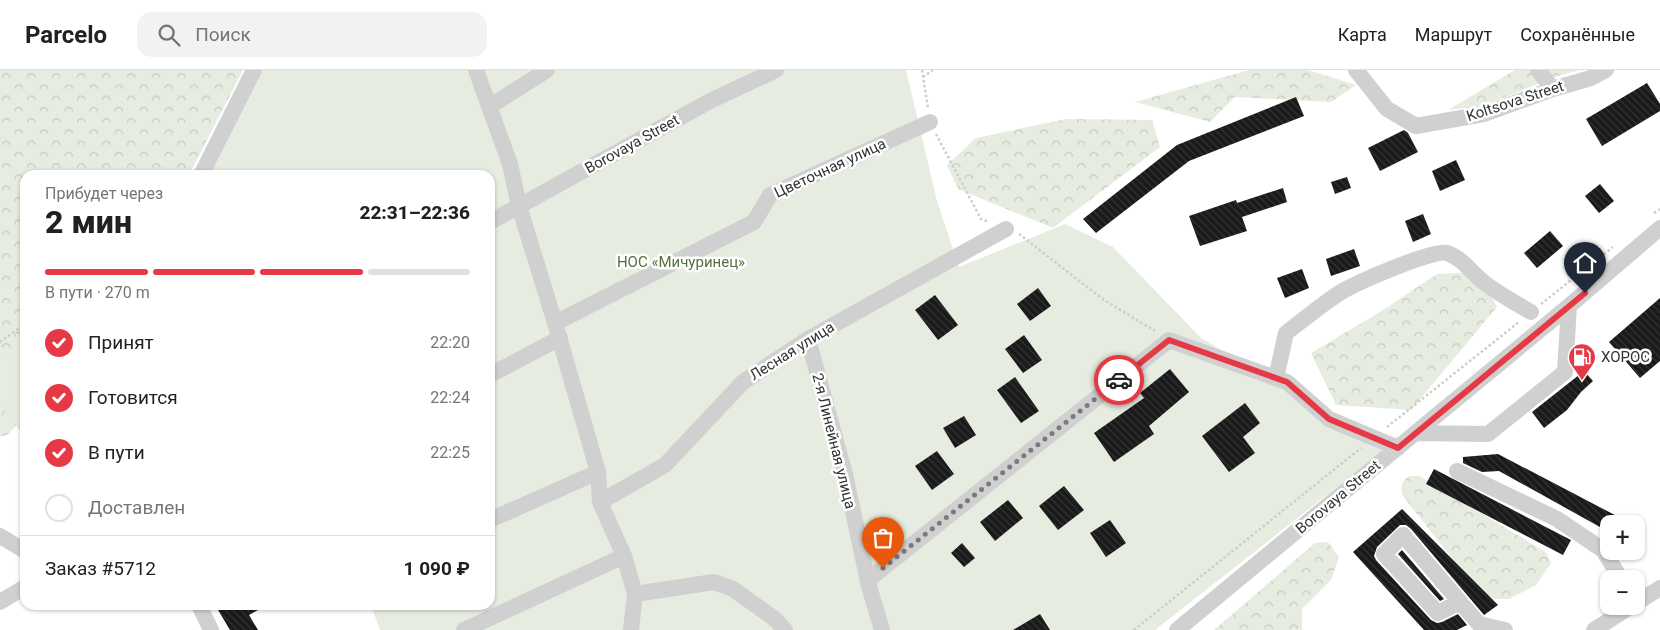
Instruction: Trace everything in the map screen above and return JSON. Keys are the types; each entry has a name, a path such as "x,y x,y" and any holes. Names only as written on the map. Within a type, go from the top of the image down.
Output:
{"street":[{"path":"204,170 254,70"},
{"path":"476,70 510,164 519,206 598,472 600,502 624,556 635,594 631,630"},
{"path":"489,107 547,70"},
{"name":"Borovaya Street","path":"495,219 710,101 776,70"},
{"name":"Koltsova Street","path":"1356,70 1387,109 1416,126 1484,114 1553,88 1591,78 1606,70"},
{"path":"1538,70 1553,88"},
{"name":"Цветочная улица","path":"495,372 557,330 754,222 770,195 930,122"},
{"name":"Borovaya Street","path":"1177,630 1570,306 1656,221"},
{"name":"Лесная улица","path":"600,502 665,465 743,382 808,339 1006,229"},
{"path":"1276,378 1286,333 1339,293 1433,253 1445,252 1451,255 1472,270 1484,284 1531,312"},
{"path":"1416,432 1488,434 1565,372 1570,306"},
{"name":"2-я Линейная улица","path":"808,339 845,474 852,513 882,630"},
{"path":"868,580 1169,340 1287,382 1329,419 1398,448"},
{"path":"495,518 598,472"},
{"path":"1457,472 1557,519 1603,550 1615,570"},
{"path":"1460,602 1438,613 1384,554 1403,535 1460,602 1478,624 1505,630"},
{"path":"0,536 20,548"},
{"path":"464,630 624,556"},
{"path":"635,594 714,582 733,589 774,619 784,630"},
{"path":"1645,597 1660,588"},
{"path":"0,602 20,590"},
{"path":"201,610 210,630"},
{"path":"1594,630 1617,615"}],"path":[{"path":"922,70 930,122 981,219 1019,234 1104,300 1169,340"},
{"path":"923,77 933,70"},
{"path":"1656,221 1660,209"},
{"path":"1134,630 1614,245"},
{"path":"0,342 20,328"}],"green space":[{"path":"0,70 243,70 192,170 20,170 20,420 9,434 0,437"},
{"name":"НОС «Мичуринец»","path":"256,70 906,70 937,201 959,267 1065,224 1113,247 1201,338 1352,428 1389,446 1155,630 380,630 373,610 495,610 495,170 201,170"},
{"path":"1249,70 1308,70 1356,85 1331,102 1235,97 1210,122 1135,102"},
{"path":"1515,70 1580,70 1558,76 1482,106 1448,110"},
{"path":"1066,119 1152,120 1160,147 1053,228 958,189 947,165 976,138"},
{"path":"1478,272 1497,307 1411,410 1336,405 1311,353 1380,312 1437,274"},
{"path":"20,343 20,431 0,403 0,357"},
{"path":"1409,476 1419,476 1547,553 1551,563 1536,585 1509,599 1495,599 1476,589 1403,496 1402,485"},
{"path":"1328,542 1339,557 1331,580 1302,609 1302,630 1214,630 1315,543"}],"building":[{"path":"1647,83 1660,104 1660,111 1602,146 1586,119"},
{"path":"1296,97 1304,116 1189,161 1096,233 1083,219 1177,145"},
{"path":"1404,130 1408,133 1418,152 1380,171 1368,148"},
{"path":"1456,160 1465,180 1440,191 1432,171"},
{"path":"1347,177 1351,188 1335,194 1331,182"},
{"path":"1600,184 1614,201 1599,213 1585,196"},
{"path":"1283,188 1287,202 1242,217 1247,231 1200,246 1189,216 1236,200 1237,203"},
{"path":"1423,214 1431,234 1413,242 1405,221"},
{"path":"1550,231 1563,246 1537,268 1524,253"},
{"path":"1354,249 1360,266 1331,276 1326,259"},
{"path":"1302,269 1309,288 1285,298 1277,278"},
{"path":"1038,288 1051,306 1030,321 1017,304"},
{"path":"935,295 958,325 938,340 915,310"},
{"path":"1660,298 1660,361 1640,378 1609,342"},
{"path":"1024,335 1042,360 1023,373 1005,349"},
{"path":"1170,369 1189,392 1149,426 1154,434 1114,462 1094,433 1144,398 1140,393"},
{"path":"1584,371 1593,381 1581,392 1567,410 1544,428 1532,412"},
{"path":"1015,377 1039,411 1021,423 997,390"},
{"path":"1245,403 1260,423 1243,437 1255,453 1229,472 1202,436"},
{"path":"964,416 976,435 955,448 943,428"},
{"path":"937,451 954,474 932,490 915,466"},
{"path":"1498,454 1615,515 1600,515 1600,527 1499,471 1482,472 1463,463 1463,457"},
{"path":"1434,469 1571,540 1563,555 1426,484"},
{"path":"1064,486 1084,510 1058,530 1039,506"},
{"path":"1008,500 1023,518 995,541 980,522"},
{"path":"1402,509 1498,605 1484,615 1411,529 1406,525 1400,525 1377,547 1374,556 1376,560 1431,620 1437,623 1442,622 1458,614 1467,625 1457,630 1424,630 1353,552"},
{"path":"1110,520 1126,543 1106,557 1090,533"},
{"path":"962,543 975,558 964,567 951,553"},
{"path":"1402,550 1444,599 1440,601 1398,554"},
{"path":"218,610 258,610 249,615 258,630 230,630"},
{"path":"1040,614 1050,630 1013,630"}],"way so far":[{"path":"883,568 1119,380"}],"place":[{"name":"ХОРОС","path":"1582,381"}],"route":[{"path":"1119,380 1169,340 1287,382 1329,419 1398,448 1585,293"}]}
